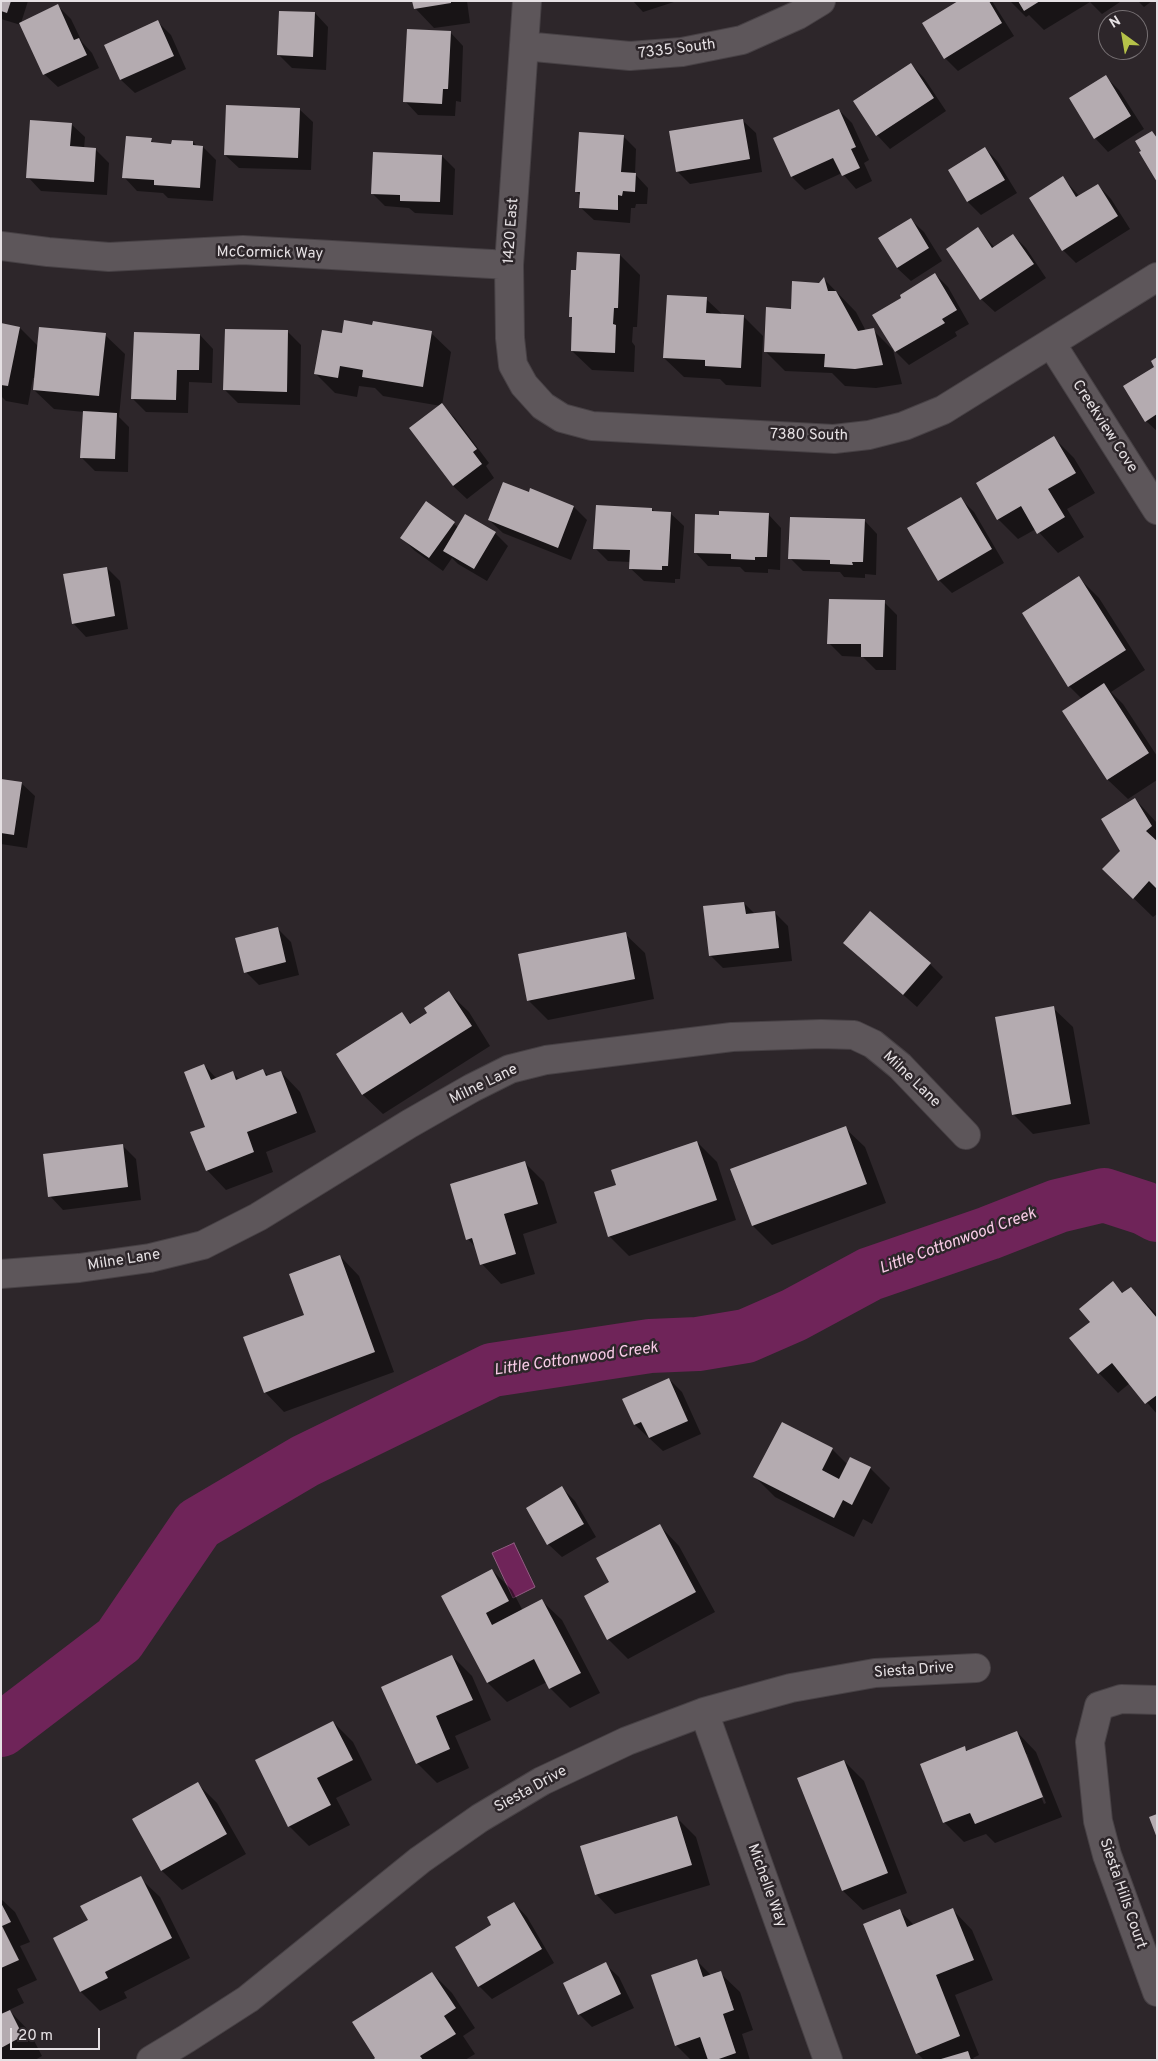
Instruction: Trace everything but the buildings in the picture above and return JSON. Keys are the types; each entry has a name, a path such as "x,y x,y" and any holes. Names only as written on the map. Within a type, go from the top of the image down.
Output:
{"street":[{"name":"1420 East","path":"527,1 509,265 510,338 513,365 524,384 543,406"},
{"name":"7335 South","path":"524,46 630,56 682,52 742,40 798,15 821,1"},
{"name":"McCormick Way","path":"1,246 48,252 109,256 243,250 509,265"},
{"name":"7380 South","path":"543,406 562,418 592,426 834,439 870,435 904,426 943,410 1157,278"},
{"name":"Creekview Cove","path":"1051,343 1157,510"},
{"name":"Milne Lane","path":"1,1274 79,1268 150,1258 203,1245 258,1217 409,1124 472,1088 510,1068 546,1060 732,1037 820,1034 854,1035 873,1044 900,1066 966,1135"},
{"name":"Siesta Drive","path":"151,2060 248,1999 420,1860 480,1818 542,1781 627,1741 704,1712 791,1688 875,1673 976,1668"},
{"name":"Siesta Hills Court","path":"1157,1700 1121,1699 1099,1706 1090,1742 1098,1821 1107,1855 1157,1992"},
{"name":"Michelle Way","path":"704,1712 828,2060"}],"shaded area":[{"path":"514,1543 535,1587 513,1598 492,1553"}],"waterway":[{"name":"Little Cottonwood Creek","path":"1,1730 119,1640 198,1524 305,1461 492,1370 650,1346 698,1344 746,1336 794,1315 870,1274 989,1233 1058,1206 1104,1195 1144,1208 1157,1215"}]}
